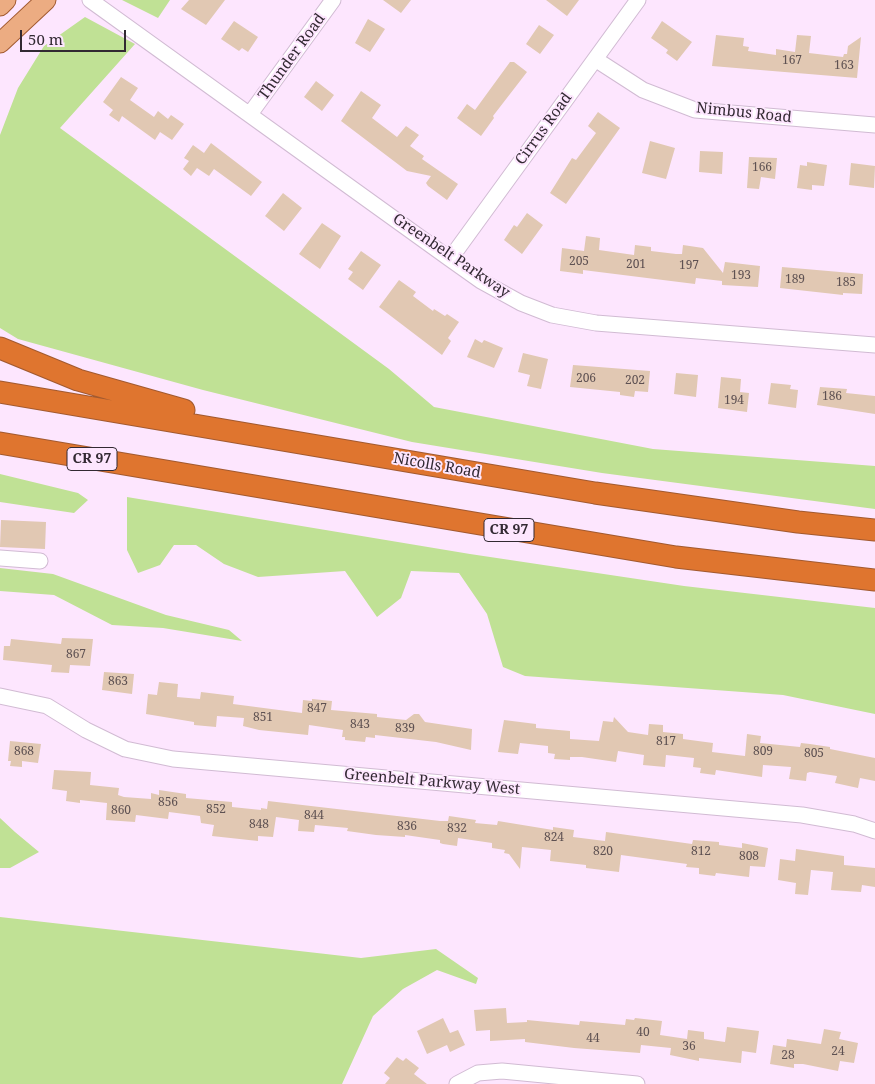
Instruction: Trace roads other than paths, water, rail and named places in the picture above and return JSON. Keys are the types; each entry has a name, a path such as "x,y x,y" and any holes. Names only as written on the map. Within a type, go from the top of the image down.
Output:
{"highway":[{"path":"0,348 43,367 114,392 197,413 296,430 374,455"},
{"name":"Nicolls Road","path":"0,392 695,508 875,530"},
{"name":"CR 97","path":"0,443 676,557 875,580"},
{"path":"0,448 38,450"}],"main road":[{"path":"0,6 6,0"},
{"path":"0,43 46,0"}],"street":[{"name":"Greenbelt Parkway","path":"90,0 481,281 521,303 552,315 596,323 875,345"},
{"name":"Thunder Road","path":"250,114 333,0"},
{"name":"Cirrus Road","path":"450,259 638,0"},
{"name":"Nimbus Road","path":"595,59 643,90 695,110 875,125"},
{"path":"0,558 40,561"},
{"name":"Greenbelt Parkway West","path":"0,696 47,706 86,730 125,748 173,759 802,815 854,824 875,831"},
{"path":"457,1084 478,1073 502,1072 636,1084"}]}
